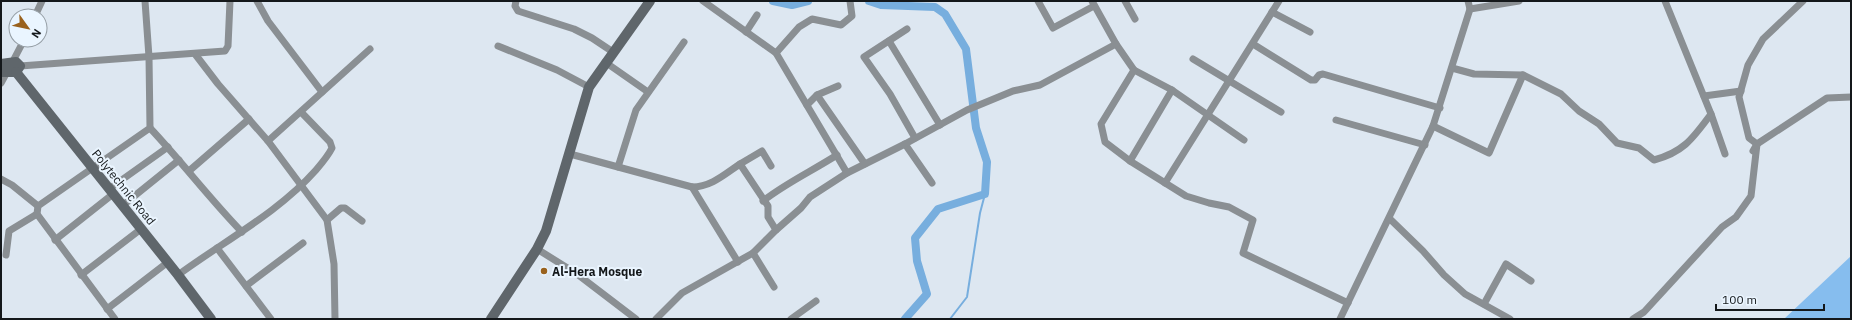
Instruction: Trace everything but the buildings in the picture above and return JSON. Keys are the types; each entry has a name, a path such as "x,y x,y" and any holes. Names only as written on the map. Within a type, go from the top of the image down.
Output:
{"street":[{"path":"144,1 149,57 150,128 189,171 219,208 242,232"},
{"path":"10,68 225,51 227,49 230,1"},
{"path":"257,1 268,21 322,92"},
{"path":"516,1 515,6 518,10 574,29 592,38 613,52"},
{"path":"491,319 537,248 546,231 589,87 605,62 650,1"},
{"path":"703,1 776,53 847,173"},
{"path":"776,53 799,27 812,19 841,25 852,16 850,1"},
{"path":"1038,1 1053,28 1093,4 1116,44 1134,70 1172,90 1244,140"},
{"path":"1125,1 1135,19"},
{"path":"1165,183 1253,44 1278,1"},
{"path":"1340,319 1390,219 1433,126 1440,108 1470,9 1468,1"},
{"path":"1470,9 1519,1"},
{"path":"1633,319 1644,312 1722,227 1736,217 1751,196 1755,147 1749,138 1739,98 1748,65 1762,39 1803,1"},
{"path":"1667,2 1725,154"},
{"path":"1272,12 1310,32"},
{"path":"746,32 757,15"},
{"path":"907,29 864,57 890,94 915,138"},
{"path":"889,41 940,124"},
{"path":"618,168 636,110 684,42"},
{"path":"656,319 682,293 753,253 801,208 810,197 847,173 966,110 1013,91 1040,85 1116,44"},
{"path":"1253,44 1312,80 1316,80 1323,74 1440,108"},
{"path":"498,46 557,70 589,87"},
{"path":"1,83 20,48"},
{"path":"268,141 370,49"},
{"path":"195,54 218,84 268,141 327,220 334,264 335,319"},
{"path":"1193,59 1281,112"},
{"path":"605,62 648,92"},
{"name":"Polytechnic Road","path":"10,68 168,262 211,319"},
{"path":"1452,68 1474,74 1523,75 1561,94 1579,111 1599,124 1617,142 1640,148 1654,160 1669,156 1691,141 1711,114"},
{"path":"1134,70 1101,124 1105,142 1130,161 1186,196 1229,207 1253,220 1243,253 1348,303"},
{"path":"1433,126 1489,153 1523,75"},
{"path":"807,105 817,94 838,86"},
{"path":"1130,161 1172,90"},
{"path":"1704,96 1741,91"},
{"path":"817,94 865,164"},
{"path":"1755,147 1828,98 1851,96"},
{"path":"178,275 242,232 301,186 329,154 332,148 330,142 301,112"},
{"path":"189,171 249,119"},
{"path":"1336,120 1425,145"},
{"path":"115,319 37,214 38,206 150,128"},
{"path":"904,144 932,183"},
{"path":"56,240 111,192 168,147"},
{"path":"570,154 692,187 702,187 710,184 762,151 771,166"},
{"path":"763,201 781,187 837,156"},
{"path":"122,206 179,160"},
{"path":"740,164 763,201 768,206 768,217 776,230"},
{"path":"1,179 12,185 38,206"},
{"path":"692,187 738,262"},
{"path":"327,220 342,208 345,208 362,221"},
{"path":"6,255 9,231 37,214"},
{"path":"1390,219 1423,251 1444,276 1465,294 1510,319"},
{"path":"81,275 141,229"},
{"path":"246,286 303,243"},
{"path":"217,248 271,319"},
{"path":"537,248 577,274 631,318"},
{"path":"753,253 774,287"},
{"path":"107,309 168,262"},
{"path":"1484,304 1506,264 1531,281"},
{"path":"791,319 816,301"}],"shaded area":[{"path":"1851,256 1851,319 1784,319"}],"waterway":[{"path":"773,1 792,5 808,1"},
{"path":"869,1 881,5 935,7 945,14 966,49 976,128 987,162 985,194 938,209 915,238 917,261 927,294 905,319"},
{"path":"950,319 967,297 980,213 985,194"}],"place":[{"name":"Al-Hera Mosque","path":"544,271"}]}
